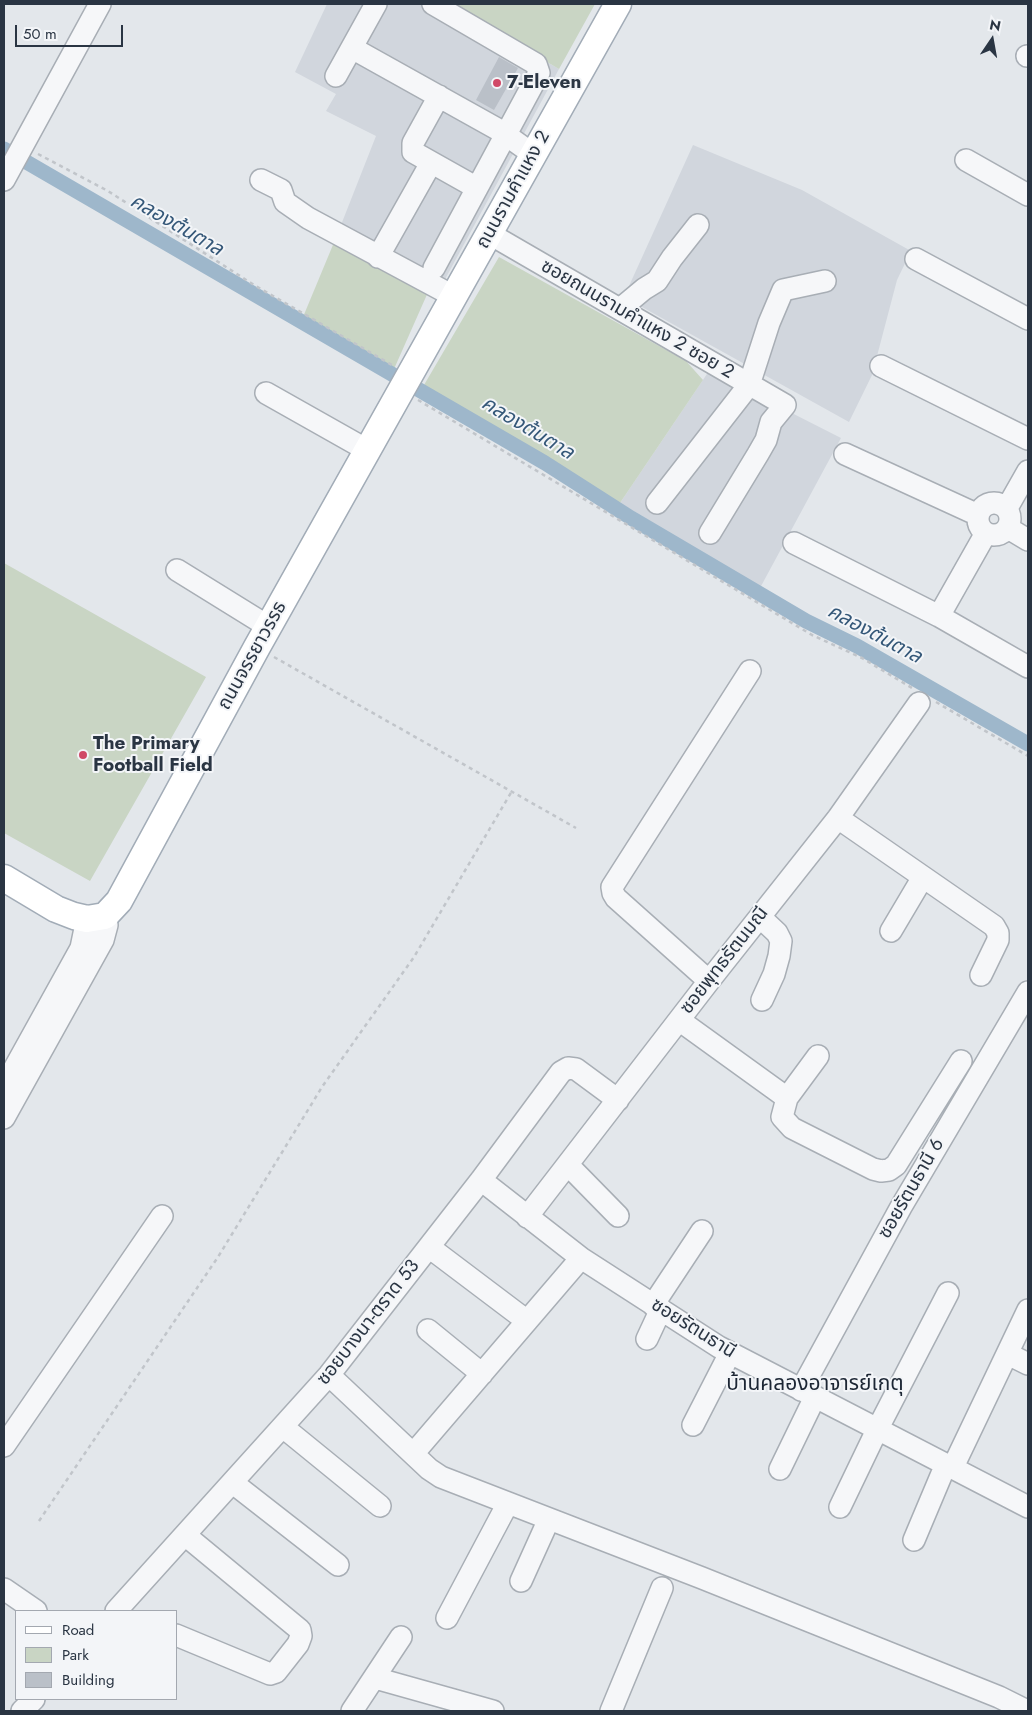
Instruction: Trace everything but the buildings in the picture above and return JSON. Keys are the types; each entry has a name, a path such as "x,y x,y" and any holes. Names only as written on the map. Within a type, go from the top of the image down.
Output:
{"main road":[{"name":"ถนนรามคำแหง 2","path":"407,382 618,4"},
{"name":"ถนนจรรยาวรรธ","path":"96,917 119,901 263,637 407,382"},
{"path":"4,878 56,909 74,916 96,917"}],"street":[{"path":"4,180 100,4"},
{"path":"336,76 376,4"},
{"path":"433,4 536,64 539,74 434,268"},
{"path":"352,48 506,135 534,155"},
{"path":"439,96 413,143 413,152 477,188"},
{"path":"966,160 1028,195"},
{"path":"378,257 432,163"},
{"path":"261,180 280,190 285,202 308,218 455,297"},
{"path":"620,309 657,281 698,225"},
{"name":"ซอยถนนรามคำแหง 2 ซอย 2","path":"490,234 785,405 771,422 766,440 710,533"},
{"path":"916,258 1028,319"},
{"path":"658,503 749,385 769,323 783,290 825,281"},
{"path":"881,366 1028,439"},
{"path":"266,393 367,450"},
{"path":"844,454 982,524 996,535 1005,531 1007,518 1028,471"},
{"path":"939,616 982,524 980,510 987,503 998,502 1007,518 1028,540"},
{"path":"794,543 939,616 1028,667"},
{"path":"177,570 263,637"},
{"path":"709,981 616,898 612,887 750,671"},
{"name":"ซอยพุทธรัตนมณี","path":"527,1217 709,981 838,818 922,697"},
{"path":"838,818 994,926 998,932 998,940 982,975"},
{"path":"892,931 923,877"},
{"path":"4,1087 81,948 96,917 107,925 103,940 4,1118"},
{"path":"760,917 777,933 781,942 774,974 762,1000"},
{"name":"ซอยรัตนธานี 6","path":"780,1469 808,1394 901,1207 1028,992"},
{"path":"679,1020 787,1098"},
{"path":"818,1056 787,1098 782,1117 792,1128 872,1170 881,1171 889,1170 896,1165 961,1060"},
{"name":"ซอยบางนา-ตราด 53","path":"119,1610 329,1375 481,1180 561,1072 568,1068 576,1069 618,1100"},
{"path":"568,1165 618,1216"},
{"name":"ซอยรัตนธานี","path":"481,1180 581,1258 730,1352 877,1430 1028,1506"},
{"path":"4,1446 162,1216"},
{"path":"646,1339 657,1307 702,1231"},
{"path":"429,1247 527,1321"},
{"path":"413,1454 581,1258"},
{"path":"840,1507 877,1430 948,1293"},
{"path":"914,1540 949,1466 1008,1354 1028,1310"},
{"path":"428,1330 482,1374"},
{"path":"693,1424 730,1352"},
{"path":"1008,1354 1028,1364"},
{"path":"329,1375 429,1470 441,1477 927,1668 1027,1711"},
{"path":"282,1427 380,1506"},
{"path":"233,1483 338,1565"},
{"path":"447,1618 508,1503"},
{"path":"521,1581 549,1519"},
{"path":"178,1636 270,1674 276,1672 298,1644 301,1636 300,1630 185,1535"},
{"path":"4,1588 35,1610"},
{"path":"611,1711 662,1588"},
{"path":"352,1711 401,1637"},
{"path":"375,1678 493,1711"},
{"path":"22,1711 33,1700"}],"path":[{"path":"23,145 108,191 254,285 388,363 407,382 812,635 862,658 922,697 1028,756"},
{"path":"263,637 512,791 576,828"},
{"path":"39,1521 218,1257 322,1087 414,957 512,791"}],"shaded area":[{"path":"327,4 447,4 559,69 443,283 339,230 376,136 326,111 336,94 295,72"},
{"path":"693,145 802,190 911,251 897,280 872,375 849,422 624,297"},
{"path":"709,371 841,438 760,588 620,503"}],"green space":[{"path":"447,4 595,4 559,69"},
{"path":"335,240 429,290 394,369 303,317"},
{"path":"499,257 686,361 703,380 620,503 424,385"},
{"name":"The Primary Football Field","path":"4,563 206,677 90,881 4,833"}],"waterway":[{"name":"คลองต้นตาล","path":"4,149 545,463 631,518 806,621 857,646 1028,744"}],"place":[{"name":"7-Eleven","path":"497,83"},
{"name":"The Primary Football Field","path":"83,755"}],"district":[{"name":"บ้านคลองอาจารย์เกตุ","path":"815,1385"}]}
